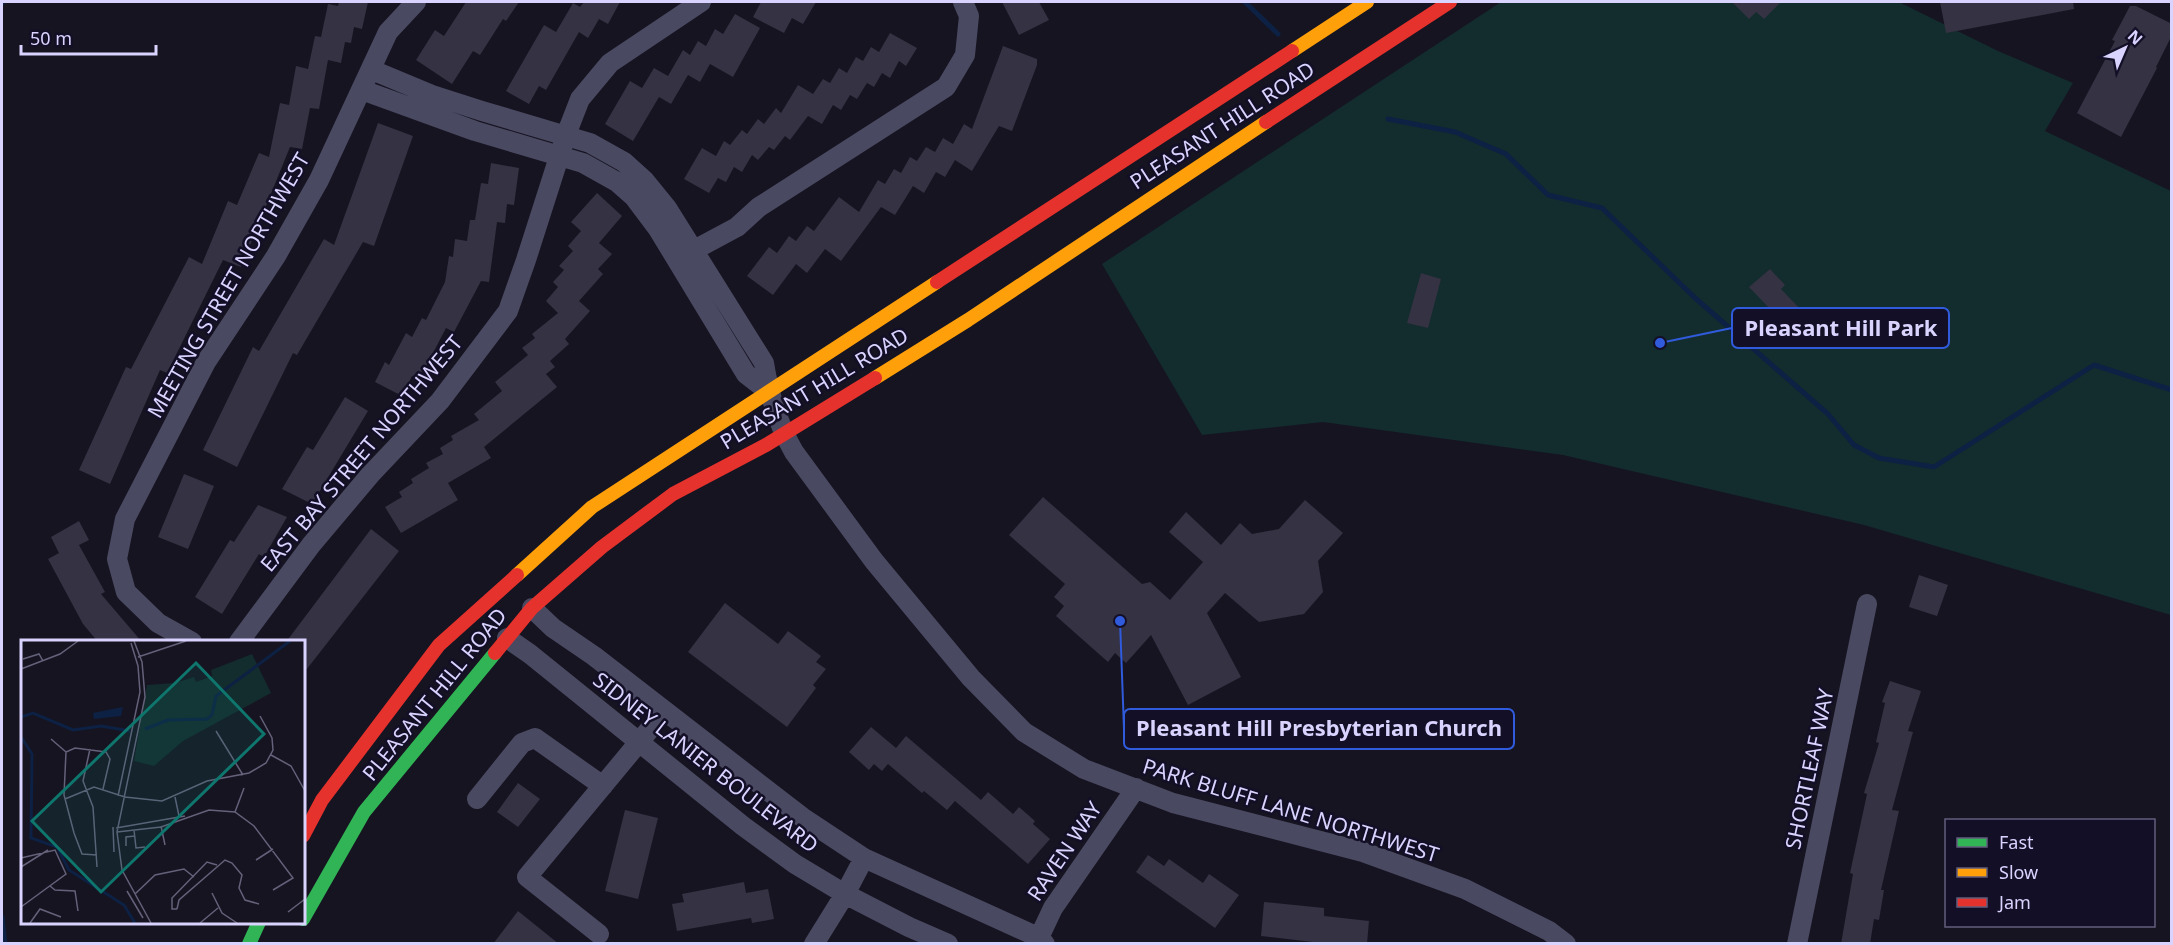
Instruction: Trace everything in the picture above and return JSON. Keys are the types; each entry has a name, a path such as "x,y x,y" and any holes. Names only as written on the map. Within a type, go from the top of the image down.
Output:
{"highway":[{"name":"PLEASANT HILL ROAD","path":"304,834 322,800 439,645 592,507 1367,2"},
{"name":"PLEASANT HILL ROAD","path":"304,916 364,812 532,608 602,547 673,494 783,434 968,320 1143,202 1450,2"},
{"path":"249,944 258,924"}],"street":[{"name":"MEETING STREET NORTHWEST","path":"188,640 158,623 126,592 117,558 125,519 206,363 276,256 308,199 388,33 416,2"},
{"name":"EAST BAY STREET NORTHWEST","path":"240,640 311,545 370,475 440,401 508,311 559,155 580,99 610,63 701,2"},
{"path":"694,250 737,227 759,207 946,87 965,55 969,16 963,2"},
{"name":"PARK BLUFF LANE NORTHWEST","path":"372,70 482,111 599,147 624,162 645,181 667,208 764,363 768,391 783,434 794,452 874,561 971,678 1024,732 1084,769 1173,803 1373,856 1465,889 1549,930 1566,944"},
{"path":"362,90 475,131 559,155 592,167 617,182 634,197 678,260 746,374 768,391"},
{"name":"SHORTLEAF WAY","path":"1797,944 1867,604"},
{"path":"532,608 553,628 802,817 864,858 1040,941"},
{"name":"SIDNEY LANIER BOULEVARD","path":"507,638 530,654 743,826 795,864 845,894 948,944"},
{"path":"599,934 527,877 664,712"},
{"path":"477,799 522,743 535,738 603,786"},
{"name":"RAVEN WAY","path":"1040,941 1053,908 1136,788"},
{"path":"814,944 864,858"}],"green space":[{"path":"1501,2 1899,2 1998,51 2073,83 2045,131 2171,191 2171,615 1864,525 1563,455 1323,422 1202,435 1102,264"}],"building":[{"path":"339,2 368,2 362,29 354,27 351,43 345,42 341,63 328,60 319,109 310,108 302,149 290,147 241,267 223,260 167,373 160,370 110,484 79,470 126,367 131,369 189,257 202,264 228,201 237,205 259,153 269,157 280,103 289,105 296,66 308,69 315,36 321,37 328,4 338,6"},
{"path":"466,2 519,2 506,21 503,19 480,55 473,51 452,84 416,60 435,30 444,36"},
{"path":"584,2 620,2 608,24 599,19 588,38 579,32 546,90 539,86 529,104 506,91 544,25 556,32 573,3 580,7"},
{"path":"761,2 816,2 803,24 792,18 784,33 753,17"},
{"path":"1002,2 1039,2 1049,20 1019,35"},
{"path":"1732,2 1781,2 1764,19 1756,12 1749,19"},
{"path":"1940,2 2073,2 2074,9 1946,33"},
{"path":"2130,6 2136,6 2172,24 2172,35 2121,137 2077,113 2115,41 2112,40"},
{"path":"735,14 760,28 733,77 710,64 700,82 688,75 671,104 659,97 633,141 605,124 630,81 642,88 654,68 668,76 683,50 690,55 698,41 706,46 715,29 723,34"},
{"path":"890,33 917,48 906,66 899,61 890,78 882,73 874,87 867,83 857,99 850,95 841,110 833,105 822,124 808,116 790,140 785,136 774,150 769,147 758,160 752,155 742,172 734,167 726,182 718,178 709,193 684,179 702,148 716,156 724,141 730,145 742,130 747,134 758,119 764,124 776,108 781,113 798,85 813,94 823,79 830,83 839,68 847,73 856,57 863,61 871,47 879,52"},
{"path":"1003,46 1037,59 1037,65 1012,131 999,126 972,171 955,160 945,177 936,172 924,193 913,186 895,215 881,207 841,261 825,249 807,273 796,264 773,295 747,276 769,247 777,253 789,236 796,241 807,226 814,231 839,197 859,212 878,180 885,184 894,169 901,173 910,157 917,161 926,147 935,152 943,138 953,144 964,124 972,129"},
{"path":"378,123 413,136 374,246 363,242 297,355 293,353 237,467 203,450 253,347 259,351 324,239 334,245"},
{"path":"491,163 519,168 514,205 507,204 505,223 497,222 489,282 481,281 454,332 446,328 419,380 412,376 402,396 375,382 385,362 389,365 406,333 412,337 422,318 426,320 445,282 449,256 453,257 455,239 467,241 470,220 475,220 481,183 488,184"},
{"path":"597,193 622,216 599,243 612,254 598,269 603,274 579,301 590,311 565,339 569,344 550,361 555,367 546,374 557,387 484,447 491,458 448,483 458,500 401,533 385,507 402,497 399,492 413,483 411,479 429,468 426,463 443,454 440,448 453,440 451,436 479,420 474,414 502,391 495,382 528,355 522,348 535,338 532,334 558,313 546,301 558,287 553,282 564,270 559,266 573,251 568,246 581,231 571,222"},
{"path":"1770,269 1785,285 1781,289 1804,313 1788,328 1749,287"},
{"path":"1421,273 1441,279 1428,328 1407,323"},
{"path":"345,397 368,411 312,504 282,489 307,447 313,450"},
{"path":"184,474 214,486 188,549 158,537"},
{"path":"1043,497 1142,584 1150,582 1170,600 1203,562 1169,532 1186,512 1221,545 1240,523 1252,534 1279,529 1305,500 1343,533 1318,561 1323,592 1304,614 1259,622 1225,593 1207,613 1241,677 1188,705 1151,635 1126,663 1115,653 1108,662 1056,616 1064,606 1054,597 1065,584 1009,535"},
{"path":"258,505 287,517 264,557 259,554 222,614 195,597 230,540 234,542"},
{"path":"79,521 89,540 79,545 105,592 101,594 140,640 96,640 83,624 48,559 59,553 51,537"},
{"path":"371,529 399,551 304,673 304,640 288,640"},
{"path":"1919,575 1948,585 1937,616 1909,607"},
{"path":"725,603 778,644 788,631 821,656 816,662 826,669 813,685 816,688 787,727 688,652"},
{"path":"1890,681 1921,691 1908,731 1913,732 1892,810 1899,811 1881,890 1884,890 1879,920 1874,919 1870,944 1841,944 1853,874 1850,873 1867,794 1864,793 1879,743 1876,742 1885,703 1882,702"},
{"path":"871,727 896,748 906,736 981,800 988,792 1013,814 1019,807 1050,839 1028,864 955,801 947,810 924,791 922,793 888,764 882,771 874,764 869,770 849,752"},
{"path":"518,783 540,799 518,827 497,812"},
{"path":"625,810 658,818 638,899 605,891"},
{"path":"1148,855 1164,866 1169,859 1203,883 1209,874 1239,895 1215,928 1136,872"},
{"path":"744,882 746,893 768,889 774,919 752,923 751,918 677,931 672,904 684,902 682,894"},
{"path":"1264,902 1324,908 1324,916 1369,921 1367,944 1330,944 1261,936"},
{"path":"518,911 559,944 493,944"}],"waterway":[{"path":"1245,2 1278,34"},
{"path":"1388,119 1455,132 1506,154 1548,195 1602,208 1694,297 1828,414 1854,445 1879,458 1934,467 2094,365 2172,390"},
{"path":"2,917 5,944"}],"traffic: fast":[{"path":"304,917 364,812 495,653"},
{"path":"249,944 258,924"}],"traffic: slow":[{"path":"1292,51 1367,2"},
{"path":"875,378 968,320 1266,122"},
{"path":"517,575 592,507 937,282"}],"traffic: jam":[{"path":"1266,122 1450,2"},
{"path":"937,282 1292,51"},
{"path":"495,653 532,608 602,547 673,494 766,445 875,378"},
{"path":"304,834 322,800 439,645 517,575"}],"place":[{"name":"Pleasant Hill Park","path":"1660,343"},
{"name":"Pleasant Hill Presbyterian Church","path":"1120,621"}]}
